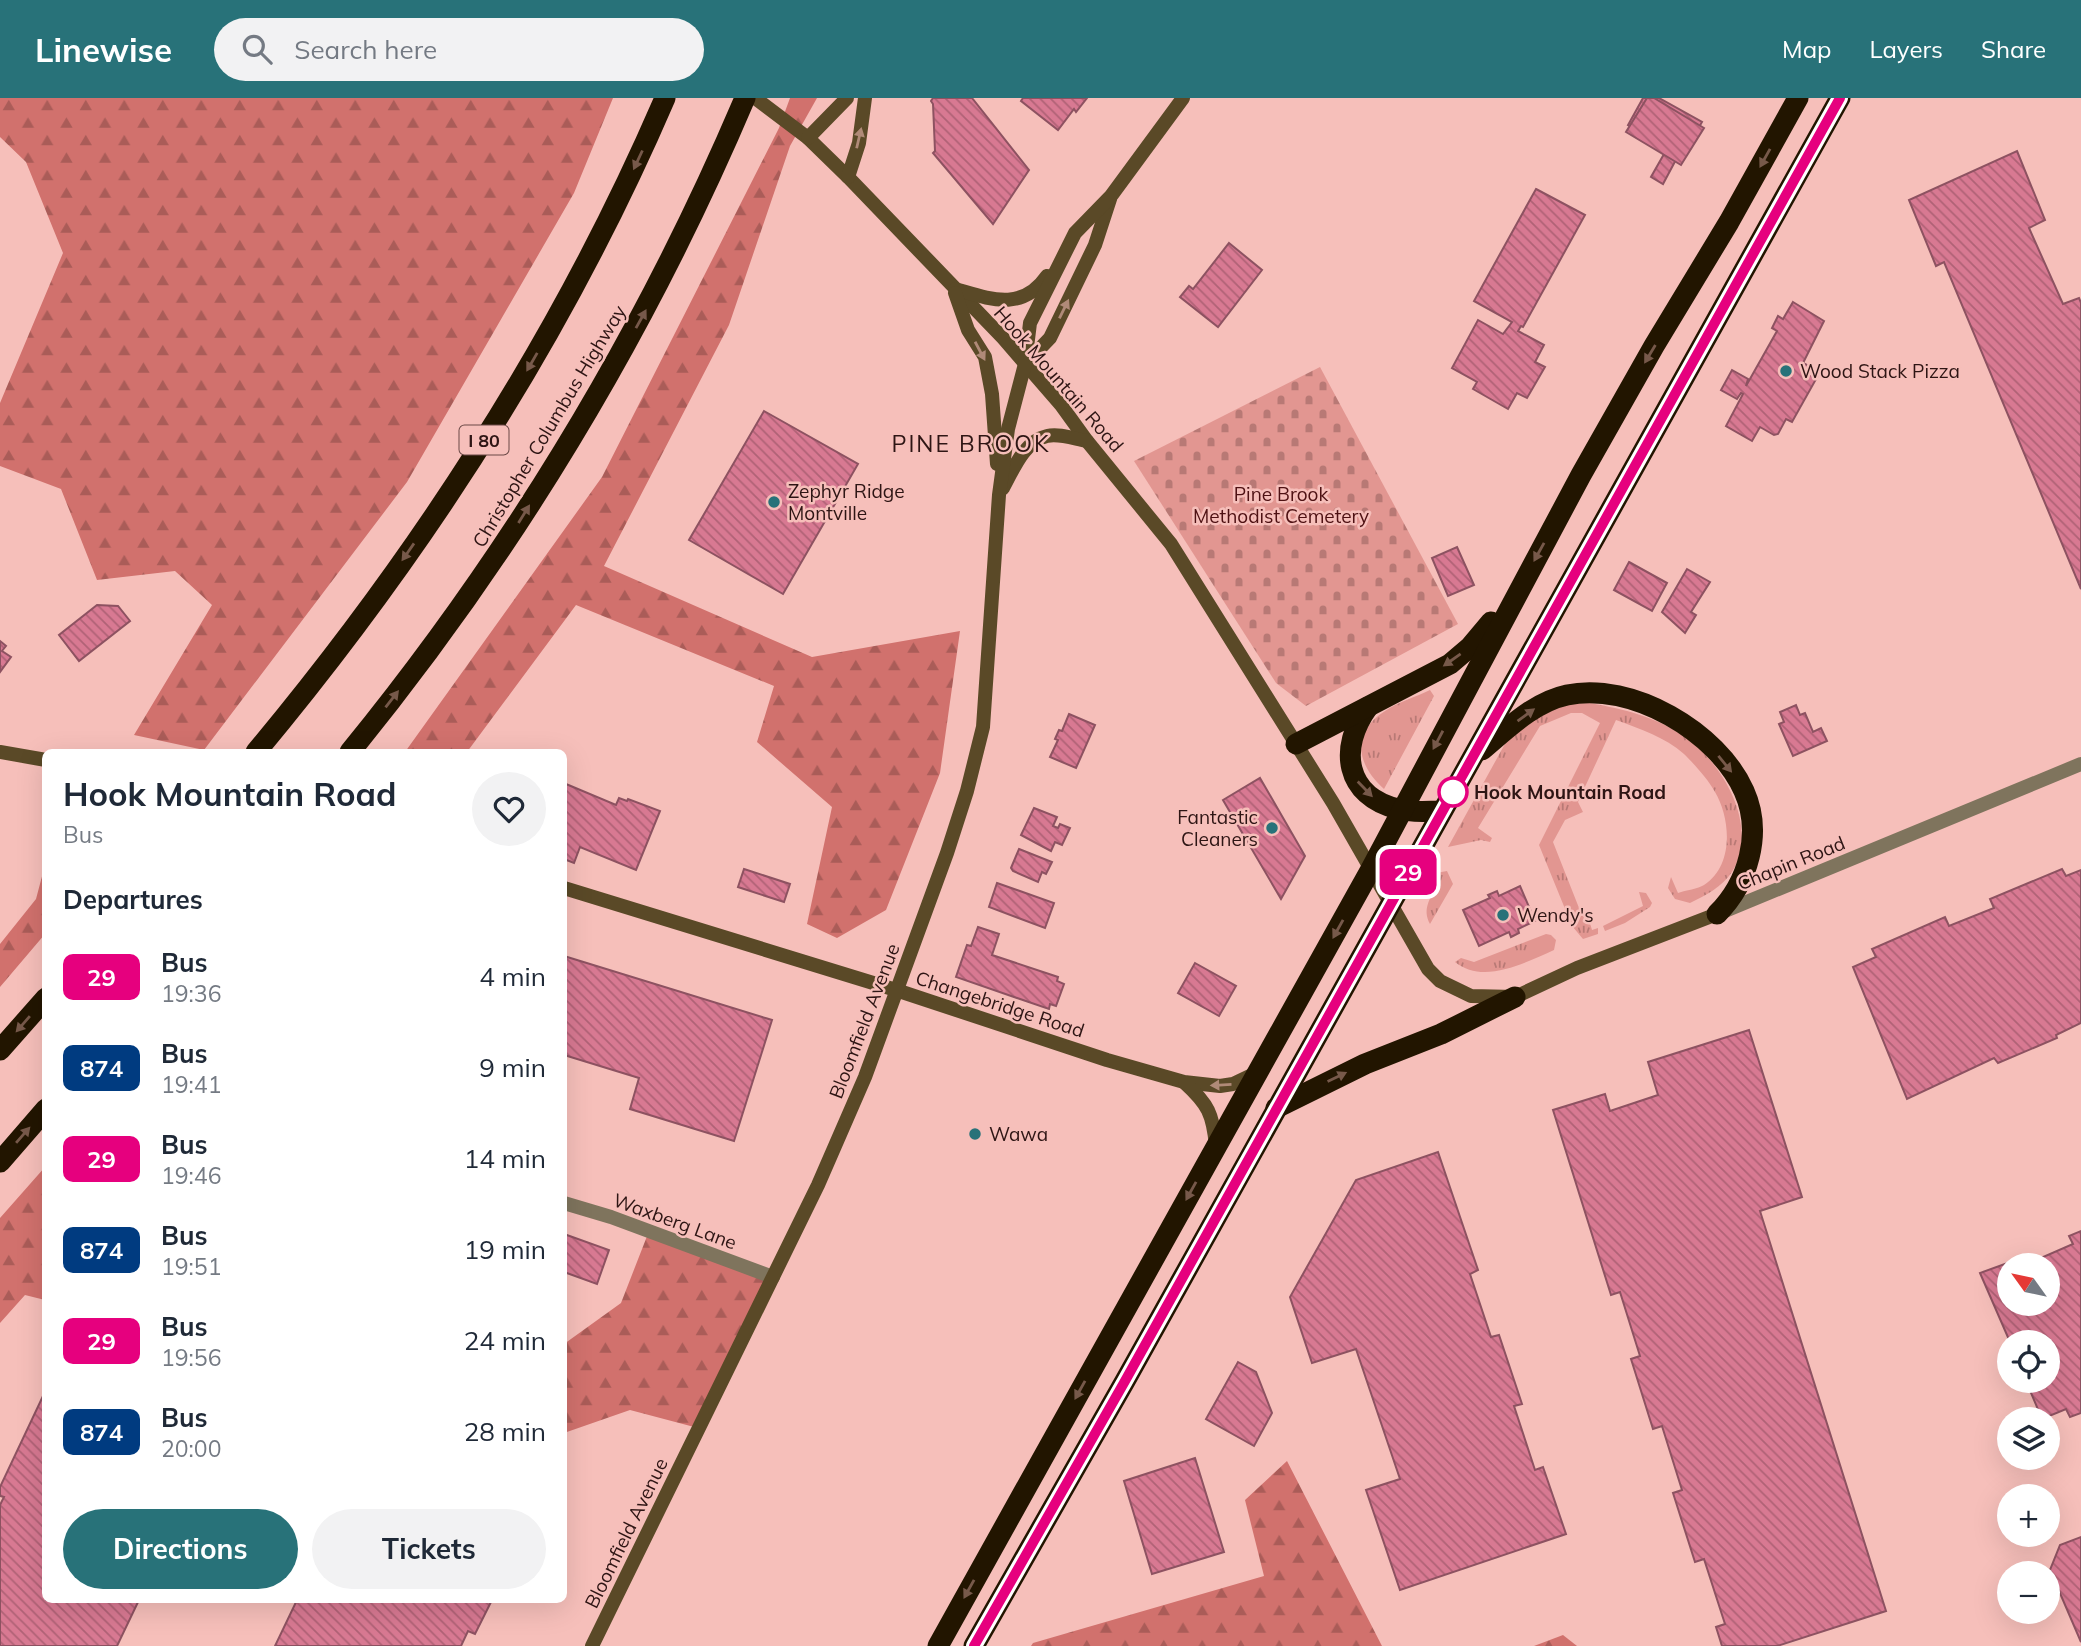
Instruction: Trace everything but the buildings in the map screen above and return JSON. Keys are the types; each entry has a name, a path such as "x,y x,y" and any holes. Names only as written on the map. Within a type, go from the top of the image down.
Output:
{"highway":[{"name":"I 80","path":"258,749 352,632 477,452 585,268 666,98"},
{"name":"Christopher Columbus Highway","path":"352,749 455,617 498,555 577,430 650,302 684,235 745,98"},
{"path":"937,1646 1371,869 1516,594 1620,405 1698,276 1798,98"},
{"path":"974,1646 1840,98"},
{"path":"1296,744 1450,664 1470,647 1516,594"},
{"path":"1473,758 1537,707 1570,694 1597,692 1635,699 1682,723 1721,758 1740,782 1752,819 1752,841 1742,879 1729,902 1717,914"},
{"path":"1369,706 1361,716 1351,740 1349,753 1350,766 1363,789 1380,803 1401,810 1442,811"},
{"path":"1276,1108 1365,1064 1441,1034 1514,996"},
{"path":"0,1050 42,1003"},
{"path":"0,1161 42,1114"}],"main road":[{"name":"Hook Mountain Road","path":"755,98 808,138 848,177 1025,364 1061,405 1171,544 1296,744 1428,969 1440,981 1471,996 1514,996"},
{"path":"808,138 847,98"},
{"path":"848,177 859,143 865,98"},
{"name":"Bloomfield Avenue","path":"592,1646 818,1185 865,1077 947,853 967,791 983,727 999,495 1008,429 1025,364 1030,323 1075,233 1111,196 1183,98"},
{"name":"Bloomfield Avenue","path":"1025,364 1050,338 1096,245 1111,196"},
{"path":"953,288 991,299 1017,299 1040,286 1070,244"},
{"path":"953,288 968,330 985,357 992,394 999,495"},
{"path":"999,495 1022,454 1033,443 1047,436 1087,441"},
{"path":"0,752 42,759"},
{"name":"Changebridge Road","path":"567,889 1184,1082 1220,1086 1233,1084 1256,1073"},
{"name":"Chapin Road","path":"1514,996 1577,968 1717,914"},
{"path":"1184,1082 1206,1104 1212,1115 1216,1146"}],"street":[{"name":"Chapin Road","path":"1717,914 2081,764"},
{"name":"Waxberg Lane","path":"567,1204 611,1217 773,1277"}],"green space":[{"path":"0,98 613,98 574,193 407,482 205,749 134,735 212,605 175,571 97,580 61,489 0,466 0,403 63,253 26,162 0,137"},
{"path":"790,98 817,98 790,146 729,325 604,566 812,657 960,631 940,773 886,910 837,938 807,924 832,807 757,742 774,686 576,605 469,749 407,749 602,477 779,128"},
{"name":"Pine Brook Methodist Cemetery","path":"1320,367 1458,624 1306,706 1276,683 1134,461"},
{"path":"1430,690 1434,696 1384,789 1363,760 1361,749 1366,729 1390,708"},
{"path":"1590,703 1651,719 1674,730 1699,748 1724,779 1733,797 1742,836 1740,854 1732,872 1723,882 1690,903 1675,899 1668,888 1671,877 1678,893 1704,885 1714,877 1721,866 1727,842 1724,815 1705,777 1677,748 1652,734 1616,720 1578,802 1583,812 1565,820 1553,842 1581,913 1591,914 1593,918 1589,920 1592,930 1598,928 1598,934 1583,939 1572,926 1539,845 1600,723 1582,713 1571,713 1540,726 1478,828 1492,838 1490,842 1481,840 1448,847 1506,742 1534,720 1565,704"},
{"path":"1447,871 1453,884 1430,924 1427,909 1437,885 1431,880 1436,873"},
{"path":"42,876 42,938 0,987 0,944 36,899"},
{"path":"1639,892 1646,893 1652,903 1650,907 1625,923 1605,931 1603,926 1643,906"},
{"path":"1546,934 1556,940 1554,950 1504,970 1478,972 1455,962 1461,958 1474,962"},
{"path":"42,1170 42,1299 25,1295 0,1323 0,1218"},
{"path":"651,1226 775,1274 698,1428 630,1410 567,1432 567,1342 621,1303"},
{"path":"1287,1461 1382,1646 1031,1646 1033,1643 1264,1576 1245,1500"},
{"path":"1563,1635 1577,1646 1534,1646"}],"bus line":[{"name":"29","path":"974,1646 1125,1381 1840,98"}],"place":[{"name":"Wood Stack Pizza","path":"1786,371"},
{"name":"Zephyr Ridge Montville","path":"774,502"},
{"name":"Hook Mountain Road","path":"1453,792"},
{"name":"Fantastic Cleaners","path":"1272,828"},
{"name":"Wendy's","path":"1503,915"},
{"name":"Wawa","path":"975,1134"}],"district":[{"name":"PINE BROOK","path":"971,443"}]}
